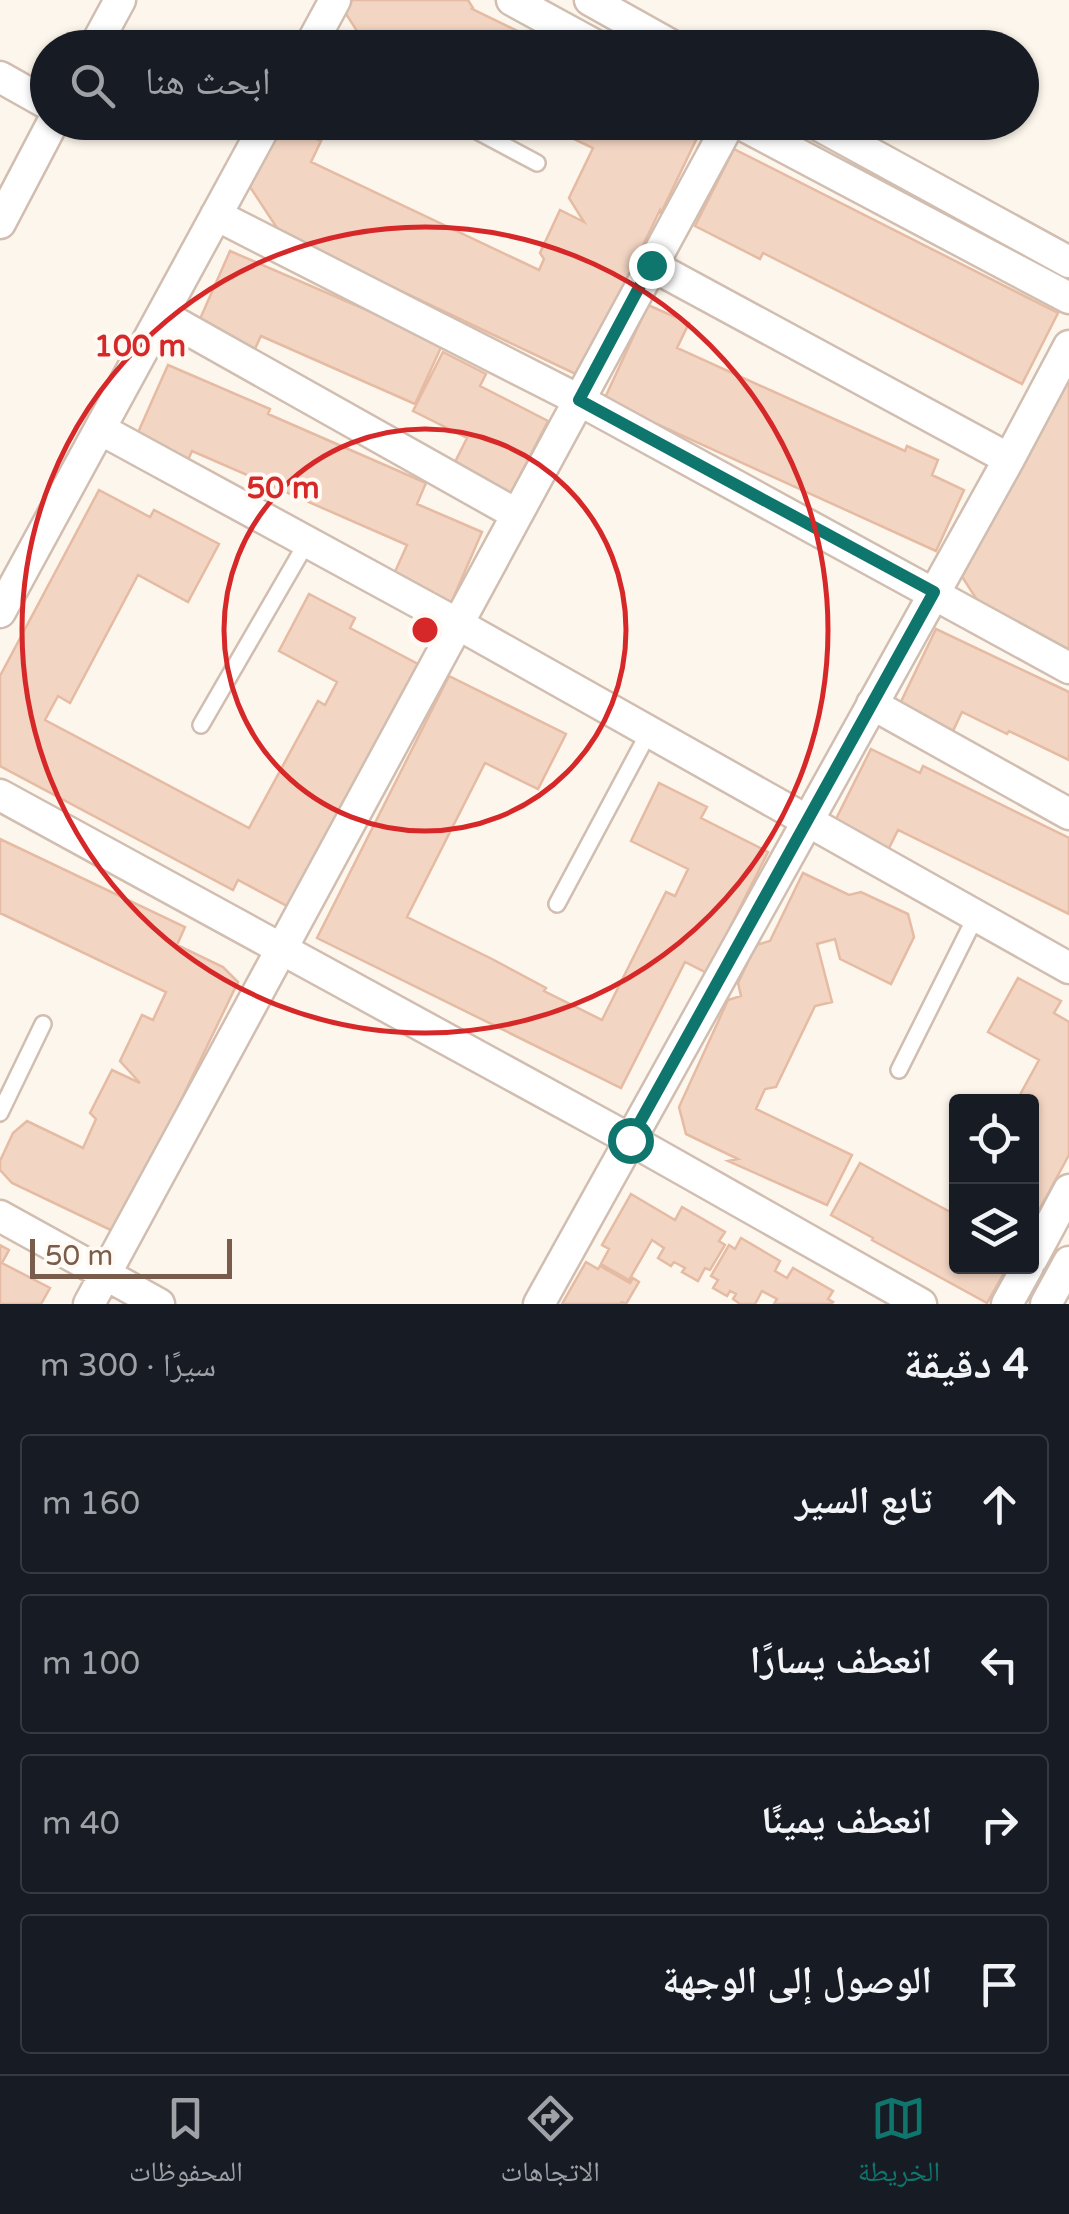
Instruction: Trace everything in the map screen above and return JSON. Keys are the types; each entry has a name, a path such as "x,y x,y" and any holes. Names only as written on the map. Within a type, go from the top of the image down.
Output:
{"street":[{"path":"104,30 120,0"},
{"path":"320,30 335,0"},
{"path":"512,0 567,30"},
{"path":"590,0 644,30"},
{"path":"0,77 30,94"},
{"path":"0,223 44,140"},
{"path":"0,612 257,140"},
{"path":"89,1304 720,140"},
{"path":"772,140 1069,298"},
{"path":"846,140 1069,262"},
{"path":"216,215 579,400 1069,668"},
{"path":"651,265 1009,459"},
{"path":"162,314 516,514"},
{"path":"540,1304 1069,346"},
{"path":"100,429 456,623 1069,968"},
{"path":"872,704 1069,814"},
{"path":"0,795 921,1304"},
{"path":"1039,1246 1069,1190"},
{"path":"0,1216 159,1304"},
{"path":"1046,1304 1069,1262"},
{"path":"1007,1304 1024,1274"}],"lane":[{"path":"494,140 538,163"},
{"path":"202,725 307,542"},
{"path":"557,904 649,732"},
{"path":"899,1070 976,916"},
{"path":"0,1114 43,1024"}],"building":[{"path":"352,0 468,0 472,9 516,30 356,30 346,14"},
{"path":"273,140 319,140 311,162 539,270 544,259 540,253 560,210 584,222 569,198 593,148 576,140 696,140 580,376 281,234 250,187"},
{"path":"734,149 1058,313 1022,384 763,253 760,259 695,226"},
{"path":"230,251 443,343 415,404 261,336 253,353 196,328"},
{"path":"648,305 689,323 677,348 905,451 907,446 938,460 932,475 964,490 936,551 604,400"},
{"path":"443,352 486,374 480,386 548,421 510,495 453,466 467,438 413,411"},
{"path":"168,365 426,483 417,504 482,532 448,610 389,585 407,545 192,451 184,469 132,446"},
{"path":"1069,374 1069,657 990,620 959,572"},
{"path":"99,490 150,517 154,510 219,544 188,602 138,575 70,703 58,696 45,720 249,828 318,701 325,705 337,682 279,651 309,594 355,618 350,628 418,664 289,907 238,880 233,890 0,766 0,676"},
{"path":"936,629 1069,692 1069,760 962,712 951,735 897,710"},
{"path":"449,676 566,734 538,789 485,763 407,917 602,1020 666,892 675,896 688,869 631,841 659,783 707,807 701,818 768,852 707,973 685,962 621,1088 317,938"},
{"path":"871,749 920,773 923,766 1069,838 1069,914 898,830 888,850 834,823"},
{"path":"0,839 185,927 177,945 223,967 238,982 117,1233 12,1183 0,1170 0,1161 13,1133 27,1121 83,1148 96,1119 90,1113 112,1070 140,1083 120,1061 142,1015 153,1020 166,992 0,913"},
{"path":"803,873 849,895 861,892 908,914 914,937 891,984 840,959 835,939 817,944 832,1002 815,1006 776,1087 765,1089 756,1109 852,1155 827,1205 728,1161 738,1159 686,1134 679,1107 728,1000 741,996 738,983 756,945 770,941"},
{"path":"1018,978 1061,1001 1054,1013 1069,1022 1069,1155 1039,1210 1039,1094 1020,1094 1039,1060 988,1032"},
{"path":"860,1163 949,1211 949,1274 1003,1274 987,1303 831,1215"},
{"path":"631,1194 675,1220 682,1207 725,1232 719,1241 725,1245 698,1281 682,1272 685,1268 658,1258 664,1248 652,1240 629,1280 601,1264 609,1249 602,1245"},
{"path":"741,1238 780,1261 775,1271 787,1278 793,1268 833,1291 828,1299 833,1302 774,1304 777,1299 762,1291 755,1304 740,1304 733,1299 736,1294 730,1291 727,1296 713,1288 718,1280 711,1276 729,1245 735,1249"},
{"path":"0,1245 9,1250 2,1263 50,1288 41,1304 0,1304"},
{"path":"586,1262 630,1283 633,1278 639,1282 626,1304 562,1304"}],"route":[{"path":"630,1140 934,592 579,400 651,265"}]}
